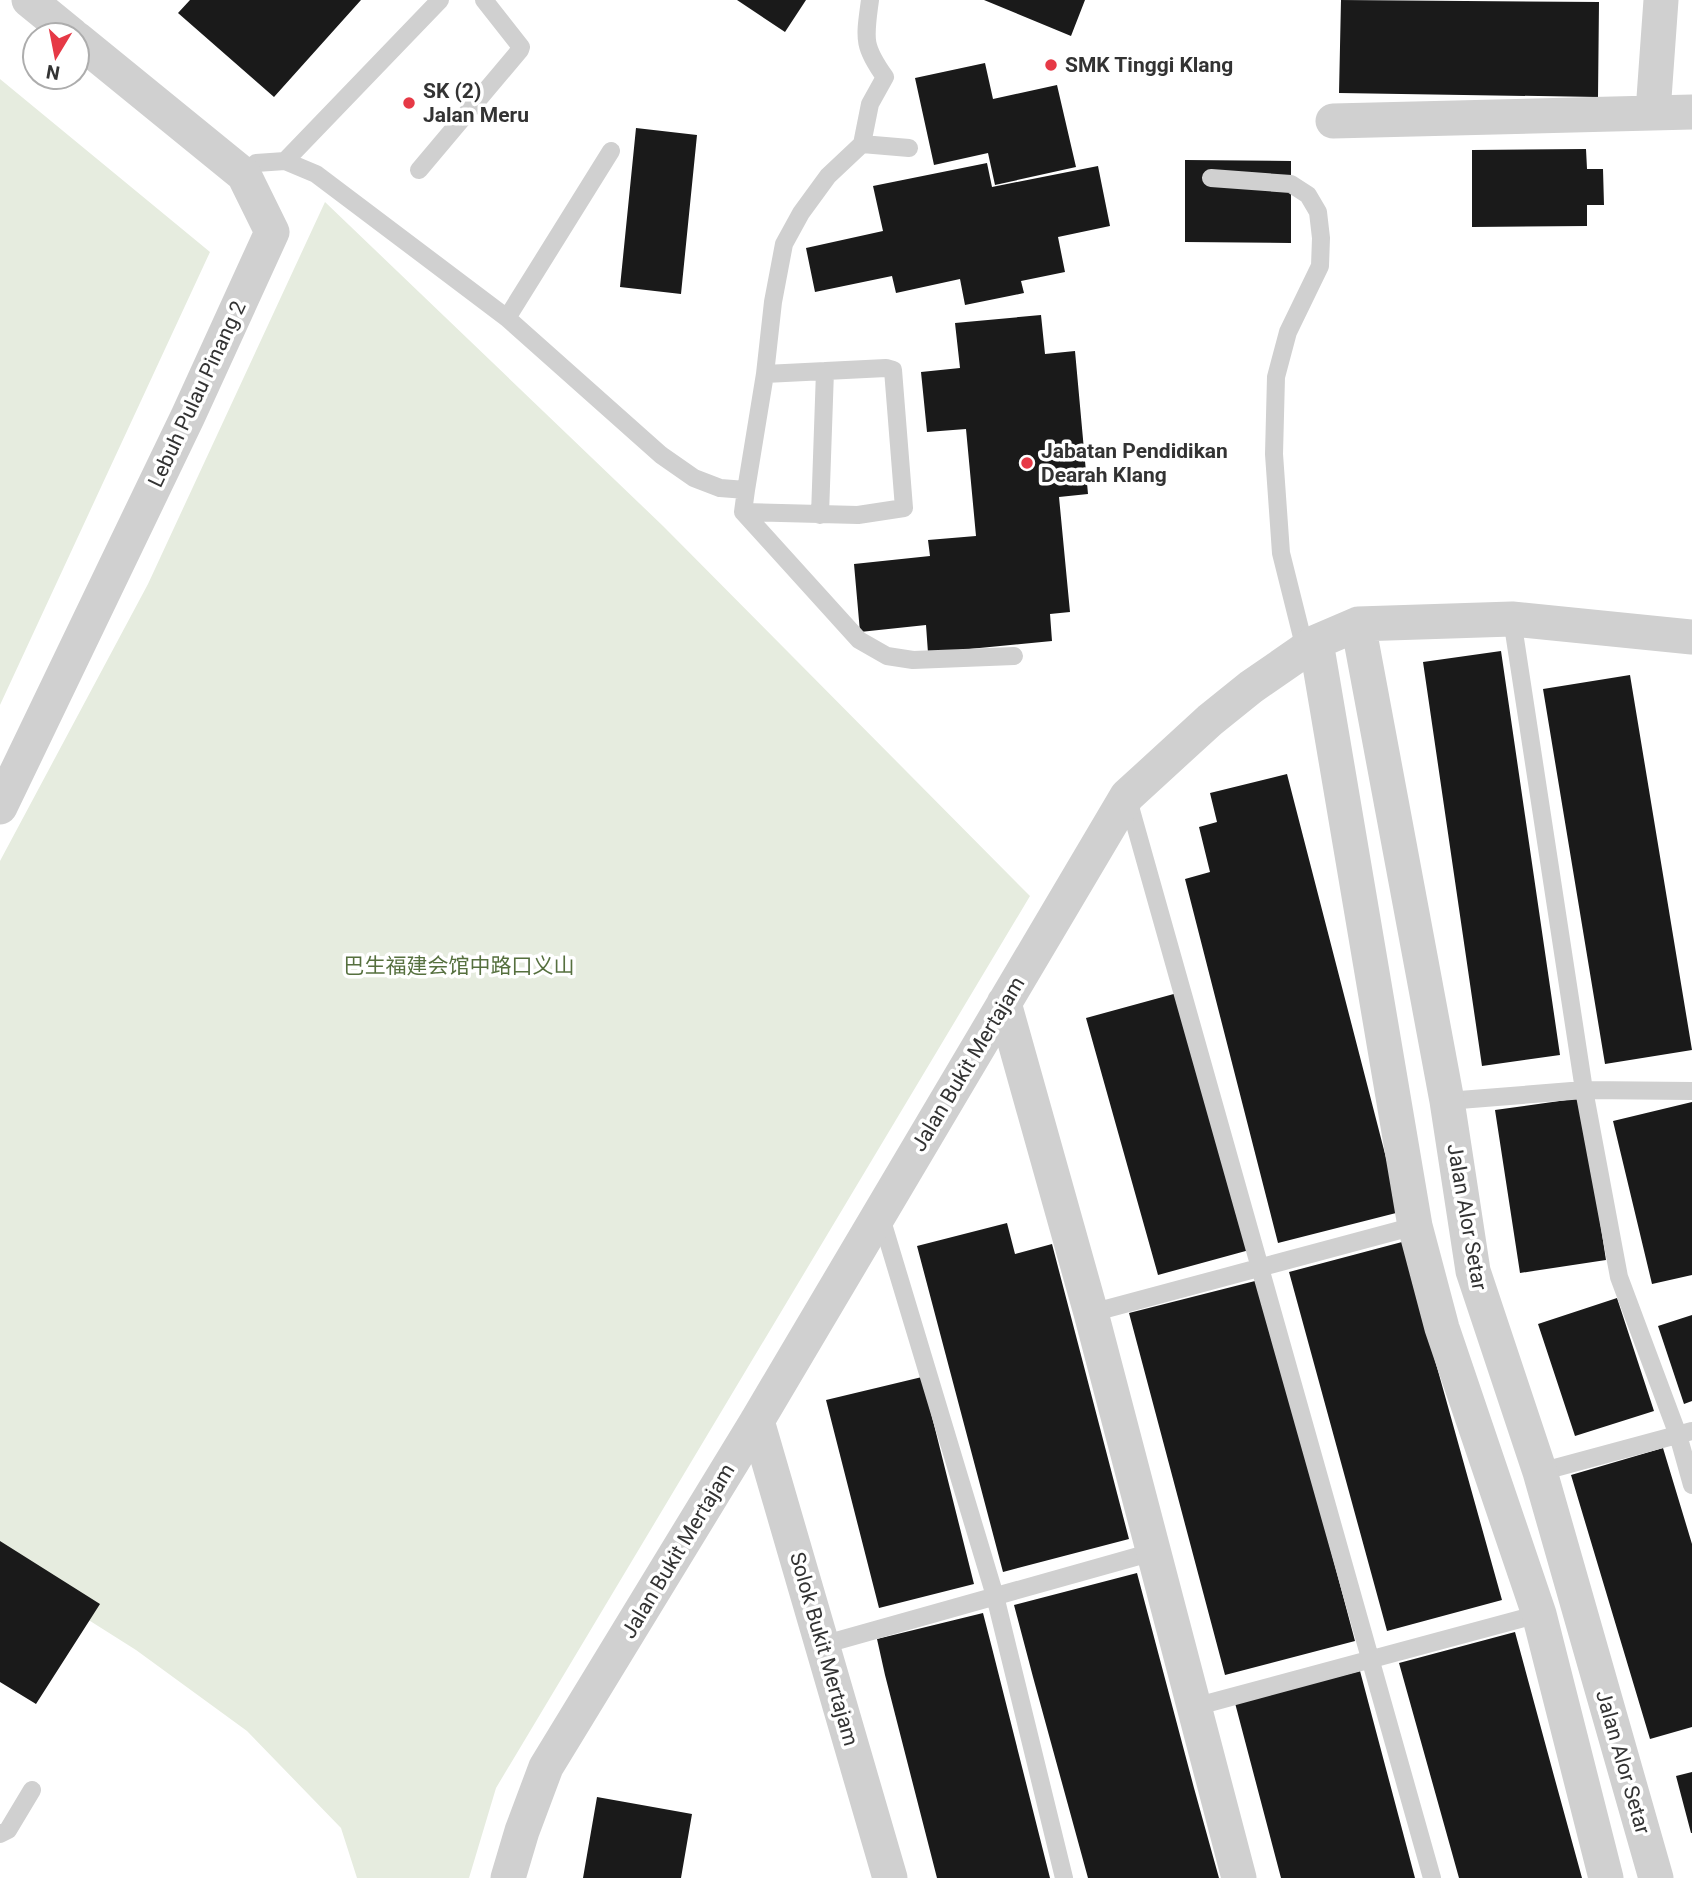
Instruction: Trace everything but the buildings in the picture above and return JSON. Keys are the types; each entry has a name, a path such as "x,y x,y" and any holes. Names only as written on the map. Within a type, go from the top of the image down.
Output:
{"street":[{"path":"29,0 55,21"},
{"path":"1653,112 1661,0"},
{"name":"Lebuh Pulau Pinang 2","path":"0,807 182,428 272,232 244,175 91,50"},
{"path":"1333,121 1692,111"},
{"name":"Jalan Bukit Mertajam","path":"508,1878 546,1767 757,1420 1127,796 1251,687 1310,646 1358,624 1512,619 1692,636"},
{"name":"Jalan Alor Setar","path":"1358,624 1447,1101 1473,1271 1540,1472 1656,1878"},
{"path":"1310,646 1415,1226 1442,1328 1539,1614 1606,1878"},
{"path":"1004,1003 1091,1313 1239,1878"},
{"name":"Solok Bukit Mertajam","path":"757,1420 890,1878"}],"lane":[{"path":"285,161 440,0"},
{"path":"419,170 520,50 521,47 484,0"},
{"path":"870,0 865,37 870,55 885,77 870,104 862,144 828,176 801,212 784,244 773,302 765,374 743,512 859,640 887,656 913,660 1014,656"},
{"path":"862,144 909,148"},
{"path":"507,318 611,150"},
{"path":"244,175 256,163 285,161 316,174 507,318 662,455 694,478 720,488 746,490"},
{"path":"1212,178 1291,184 1308,195 1318,212 1320,266 1288,332 1276,377 1274,441 1281,553 1310,646"},
{"path":"743,512 858,515 904,508 893,370 886,368 765,374"},
{"path":"820,515 825,370"},
{"path":"1512,619 1584,1090 1619,1277 1685,1433 1692,1485"},
{"path":"1127,796 1432,1878"},
{"path":"1447,1101 1584,1090 1692,1091"},
{"path":"880,1213 995,1596 1064,1878"},
{"path":"1091,1313 1415,1226"},
{"path":"1540,1472 1685,1433"},
{"path":"822,1645 1153,1552"},
{"path":"1194,1706 1539,1614"},
{"path":"0,1834 8,1830 32,1790"}],"green space":[{"path":"0,79 210,252 0,705"},
{"name":"巴生福建会馆中路口义山","path":"325,202 663,526 1030,896 496,1788 469,1878 357,1878 341,1828 247,1731 136,1650 0,1564 0,861 148,584"}],"place":[{"name":"SMK Tinggi Klang","path":"1051,65"},
{"name":"SK (2) Jalan Meru","path":"409,103"},
{"name":"Jabatan Pendidikan Dearah Klang","path":"1027,463"}]}
